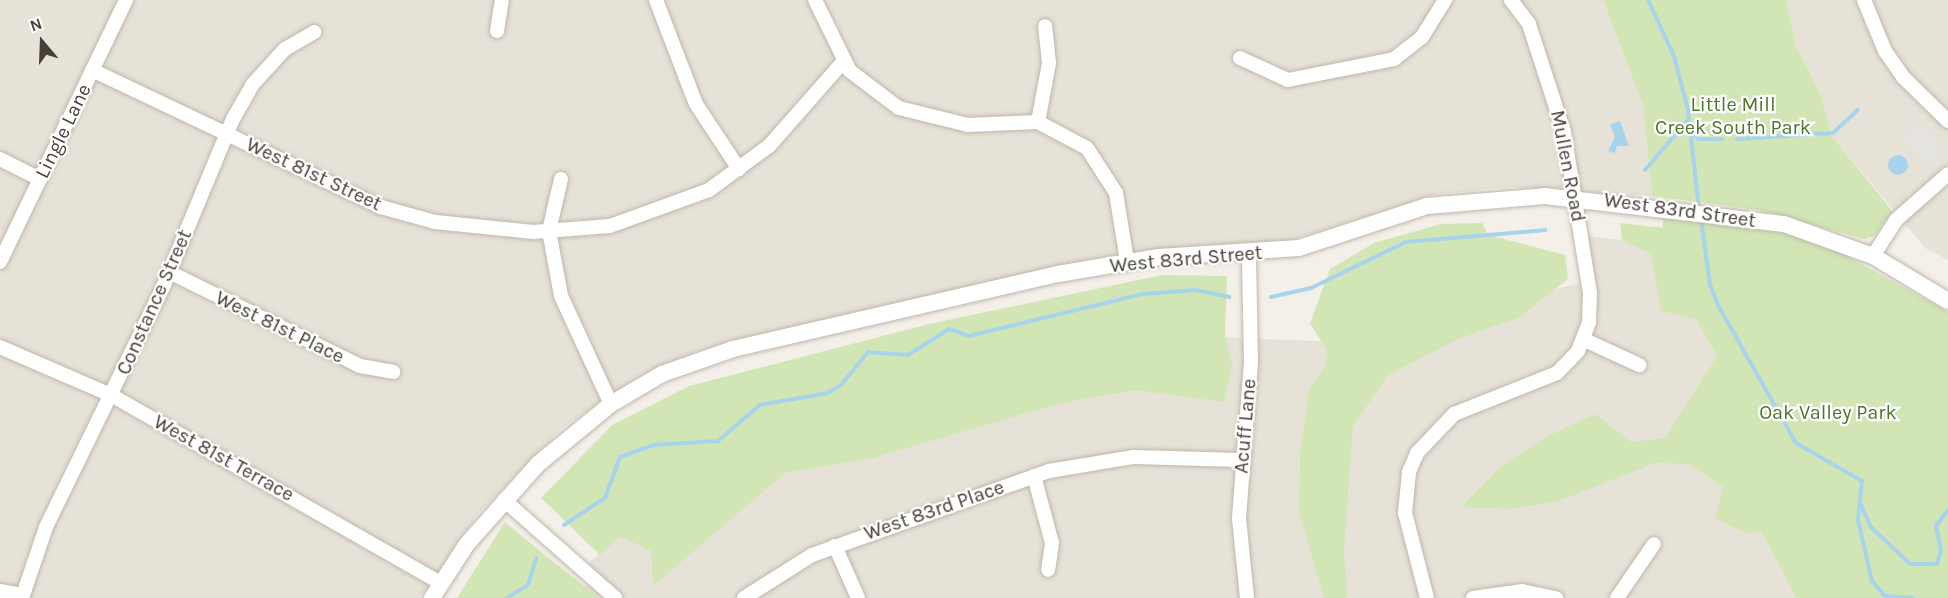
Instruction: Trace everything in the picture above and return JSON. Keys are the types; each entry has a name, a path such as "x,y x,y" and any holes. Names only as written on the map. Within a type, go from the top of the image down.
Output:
{"street":[{"name":"Lingle Lane","path":"0,262 126,0"},
{"path":"497,31 502,0"},
{"path":"656,0 696,104 739,169"},
{"path":"815,0 843,62 877,94 917,116 968,125 1038,122 1078,141 1106,171 1116,193 1127,261"},
{"path":"1240,58 1288,80 1394,59 1422,38 1445,0"},
{"name":"Mullen Road","path":"1511,0 1529,24 1557,103 1575,197 1591,307 1585,340"},
{"path":"1864,0 1885,51 1903,77 1948,121"},
{"path":"1038,122 1049,63 1045,26"},
{"name":"Constance Street","path":"0,591 22,596 46,527 169,272 227,134 253,84 285,49 315,32"},
{"name":"West 81st Street","path":"92,70 407,216 471,227 549,231 645,217 709,190 739,169 790,125 843,62"},
{"path":"0,159 40,179"},
{"path":"1873,256 1896,220 1948,174"},
{"path":"561,179 549,231 573,333 611,404"},
{"name":"West 83rd Street","path":"432,598 504,500 555,448 611,404 662,375 733,350 1127,261 1249,252 1319,243 1427,206 1504,196 1575,197 1784,224 1873,256 1948,301"},
{"name":"Acuff Lane","path":"1247,598 1239,544 1240,460 1251,363 1249,252"},
{"name":"West 81st Place","path":"169,272 360,366 393,372"},
{"path":"1427,598 1405,513 1405,493 1417,453 1455,414 1557,373 1585,340 1639,365"},
{"name":"West 81st Terrace","path":"0,347 111,394 441,583"},
{"name":"West 83rd Place","path":"744,598 781,572 835,546 1034,476 1134,457 1240,460"},
{"path":"1034,476 1052,543 1048,570"},
{"path":"504,500 615,598"},
{"path":"1617,598 1654,544"},
{"path":"835,546 858,598"},
{"path":"1473,598 1522,591 1556,598"}],"shaded area":[{"path":"0,0 1603,0 1643,105 1652,196 1512,187 1438,194 1287,241 1096,258 697,351 634,379 561,429 477,515 420,598 0,598"},
{"path":"1786,0 1948,0 1948,260 1925,248 1832,136 1820,93 1796,46"},
{"path":"1917,122 1941,145 1936,150 1945,160 1935,169 1900,137"},
{"path":"1585,236 1664,245 1723,355 1745,498 1796,598 575,598 587,583 587,565 651,500 1161,335 1342,342 1592,280"}],"green space":[{"name":"Little Mill Creek South Park","path":"1603,0 1786,0 1796,46 1820,93 1832,136 1893,212 1874,236 1864,239 1759,210 1652,196 1643,105"},
{"name":"Oak Valley Park","path":"1663,217 1795,235 1843,254 1948,312 1948,598 1796,598 1761,530 1748,534 1715,518 1723,487 1689,464 1655,463 1556,502 1510,509 1461,507 1502,466 1540,440 1595,414 1631,442 1665,438 1717,356 1696,319 1661,311 1651,254 1622,240 1620,223 1663,228"},
{"path":"1482,223 1488,235 1565,255 1568,279 1518,318 1460,338 1388,375 1353,426 1344,550 1347,598 1324,598 1299,512 1300,454 1309,390 1325,366 1327,351 1310,323 1330,269 1374,243 1441,224"},
{"path":"1162,275 1227,276 1225,336 1232,365 1224,402 1135,390 1062,403 869,459 785,473 653,586 651,551 620,536 600,555 541,498 612,425 689,386 929,324"},
{"path":"505,522 546,556 599,598 457,598"}],"water":[{"path":"1620,121 1629,146 1617,146 1615,153 1608,151 1615,137 1610,125"},
{"path":"1898,155 1905,158 1908,165 1905,172 1898,175 1891,172 1888,165 1891,158"}],"waterway":[{"path":"1648,0 1674,56 1688,110 1699,209"},
{"path":"1737,139 1833,133 1858,110"},
{"path":"1645,170 1689,119"},
{"path":"1690,132 1699,139 1722,139"},
{"path":"1701,219 1710,285 1719,307 1796,443 1862,481 1858,520 1872,581 1885,596 1913,598"},
{"path":"1271,297 1311,288 1406,242 1545,230"},
{"path":"564,525 605,498 620,457 653,445 718,441 760,405 828,393 841,385 868,352 908,355 949,329 969,336 1143,294 1196,290 1229,297"},
{"path":"1861,505 1871,527 1910,564 1937,564 1941,550 1936,526 1948,510"},
{"path":"507,598 528,585 536,558"}]}
